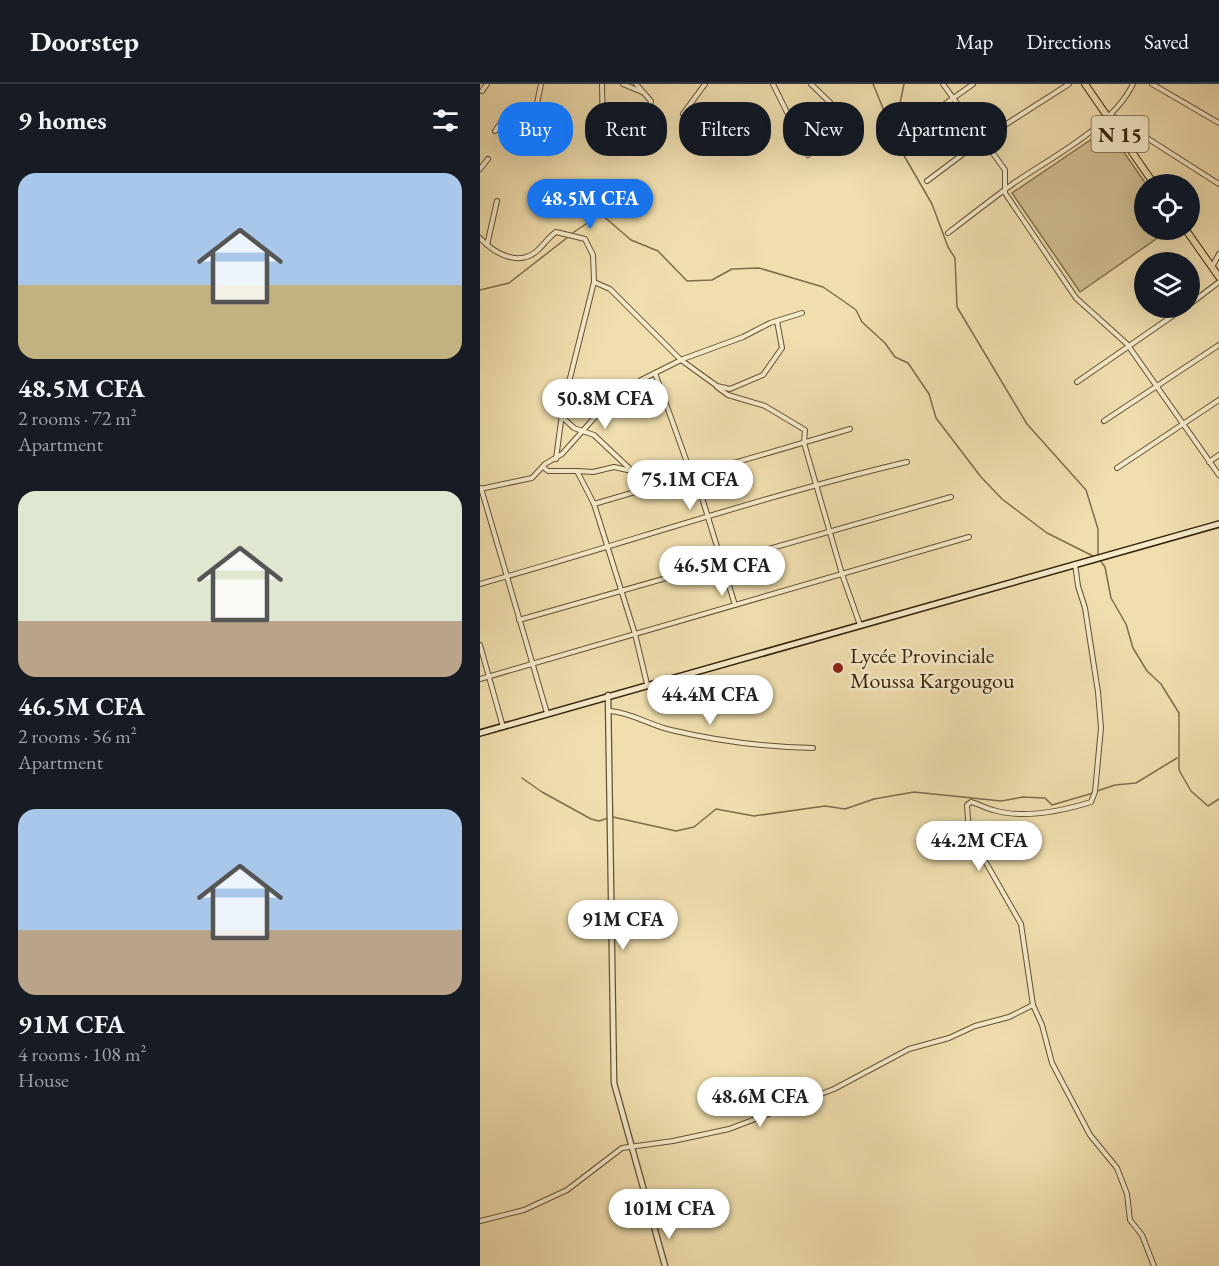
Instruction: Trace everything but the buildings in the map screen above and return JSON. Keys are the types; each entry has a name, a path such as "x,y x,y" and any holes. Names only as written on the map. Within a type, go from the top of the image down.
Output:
{"main road":[{"name":"N 15","path":"1085,84 1147,174"},
{"path":"1193,240 1219,278"},
{"path":"480,734 608,695 1219,524"}],"street":[{"path":"482,91 487,84"},
{"path":"537,102 541,84"},
{"path":"602,84 602,102"},
{"path":"623,84 644,93"},
{"path":"636,84 651,102"},
{"path":"691,102 705,84"},
{"path":"773,84 783,104"},
{"path":"811,84 829,102"},
{"path":"943,84 956,102"},
{"path":"947,102 973,84"},
{"path":"1007,124 1069,84"},
{"path":"948,233 1005,189 1109,116 1127,97 1133,84"},
{"path":"1152,84 1219,123"},
{"path":"1109,116 1219,184"},
{"path":"495,131 498,127"},
{"path":"927,181 960,156"},
{"path":"995,156 1005,170 1005,189 1076,298 1129,347 1219,475"},
{"path":"480,169 488,159"},
{"path":"487,245 497,201"},
{"path":"480,238 503,257 523,258 538,251 556,232 585,239 593,255 594,282 561,416 556,459"},
{"path":"1212,267 1219,254"},
{"path":"594,282 610,290 681,360 728,395 765,406 806,430 804,443 842,574 860,625"},
{"path":"1200,296 1219,282"},
{"path":"548,713 480,488 532,478 556,459 624,391 655,373 681,360 802,313"},
{"path":"1077,382 1170,318"},
{"path":"717,386 730,389 763,375 782,348 777,321"},
{"path":"1104,421 1219,345"},
{"path":"655,373 689,468 695,475 735,605"},
{"path":"1117,468 1219,400"},
{"path":"561,416 574,428 594,435 629,469"},
{"path":"594,504 850,429"},
{"path":"1209,462 1219,455"},
{"path":"480,584 816,485 907,462"},
{"path":"543,467 555,472 593,472 614,467 676,480"},
{"path":"577,471 594,504 635,634 647,684"},
{"path":"519,620 951,497"},
{"path":"480,679 969,537"},
{"path":"1076,564 1078,586 1086,609 1101,729 1095,792 1091,802 1046,812 1015,813 993,811 971,802 967,805 966,811 969,833 1020,924 1033,1005 1042,1025 1056,1073 1090,1135 1117,1168 1126,1194 1130,1220 1142,1234 1154,1266"},
{"path":"480,645 503,727"},
{"path":"608,695 610,711 608,817 612,917 612,1061 615,1092 665,1266"},
{"path":"610,711 627,712 669,730 771,747 813,748"},
{"path":"480,1221 524,1210 567,1190 615,1152 630,1146 673,1141 729,1129 834,1089 909,1049 1009,1017 1033,1005"}],"shaded area":[{"path":"1105,130 1110,132 1139,174 1134,174 1134,240 1155,240 1134,252 1134,254 1080,292 1012,193"}],"waterway":[{"path":"873,84 899,147 932,204 948,247 955,258 957,307 1027,424 1086,490 1098,529 1098,557"},
{"path":"900,102 904,84"},
{"path":"571,234 601,214 631,240 658,251 687,281 712,280 732,269 759,268 823,287 856,310 862,322 885,343 895,357 908,363 929,394 936,418 981,477 1002,499 1047,533 1095,557"},
{"path":"480,290 509,283 568,237"},
{"path":"1099,559 1105,567 1111,598 1126,624 1133,648 1147,671 1161,684 1179,713 1179,770 1191,791 1208,806 1219,799"},
{"path":"1097,791 1115,785 1136,783 1177,758"},
{"path":"522,778 542,792 591,819 599,821 608,818"},
{"path":"613,817 676,831 694,827 716,809 754,816 825,806 845,809 874,799 914,792 1001,801 1023,797 1045,798 1052,805 1093,793"}],"place":[{"name":"Lycée Provinciale Moussa Kargougou","path":"838,668"}]}
